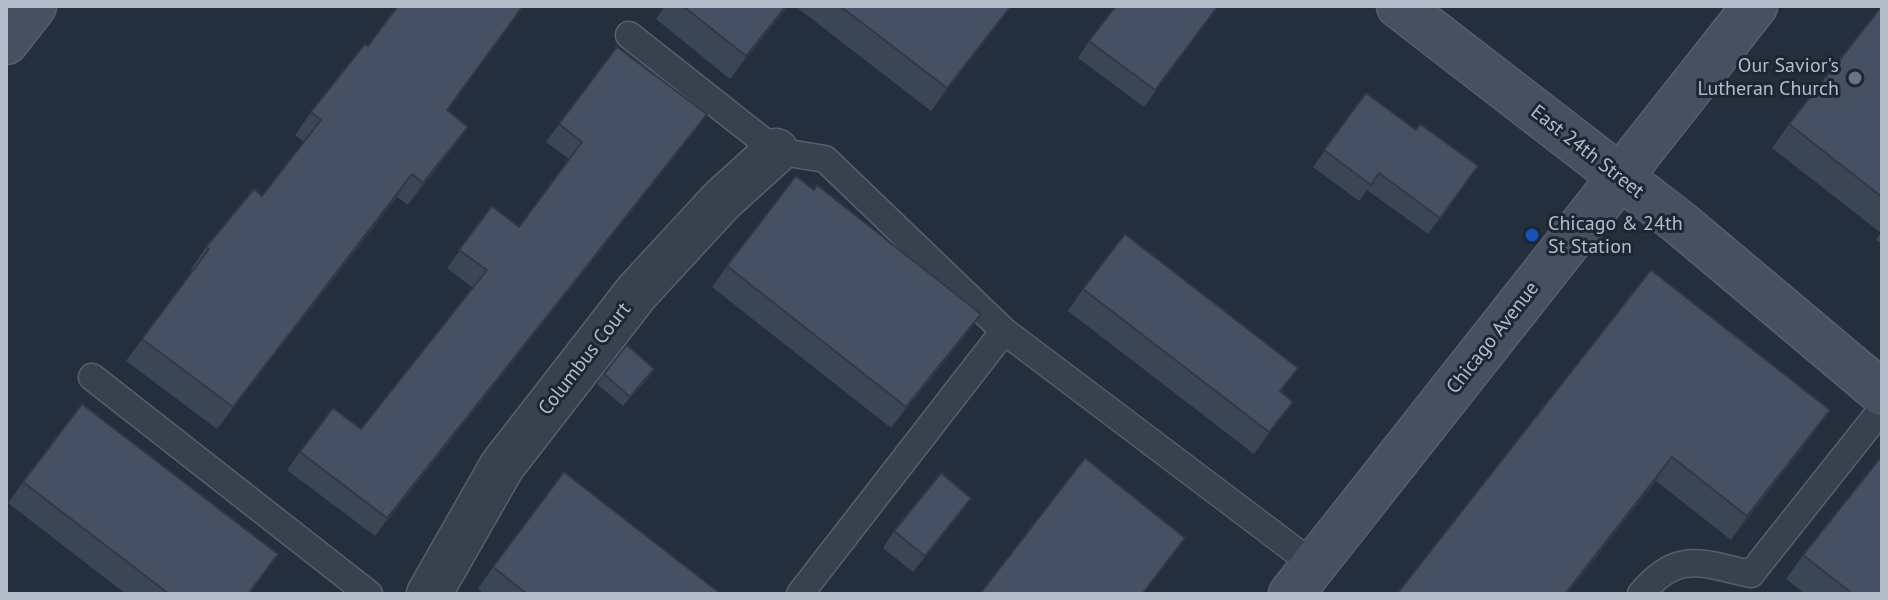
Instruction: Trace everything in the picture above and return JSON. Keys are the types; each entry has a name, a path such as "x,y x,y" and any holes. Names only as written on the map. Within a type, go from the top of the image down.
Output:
{"street":[{"path":"6,42 34,6"},
{"name":"East 24th Street","path":"1399,6 1620,177 1882,393"},
{"name":"Chicago Avenue","path":"1303,579 1755,6"},
{"name":"Columbus Court","path":"429,594 502,466 637,292 722,200 776,151"}],"lane":[{"path":"629,35 776,151 825,159 1004,331 1303,579"},
{"path":"800,594 1004,331"},
{"path":"92,377 369,594"},
{"path":"1641,594 1659,572 1683,561 1756,584 1882,409"}],"building":[{"path":"398,6 523,6 447,110 468,127 423,183 412,174 233,407 142,339 209,249 206,247 254,189 262,196 321,120 311,112"},
{"path":"683,6 786,6 746,56"},
{"path":"840,6 1011,6 947,88"},
{"path":"1116,6 1218,6 1155,90 1089,41"},
{"name":"Our Savior's Lutheran Church","path":"1882,6 1882,197 1789,124"},
{"path":"617,47 707,114 387,518 300,452 333,408 361,429 487,270 459,250 492,206 519,227 582,142 559,124"},
{"path":"1366,93 1416,130 1420,124 1478,166 1440,218 1379,173 1371,185 1324,150"},
{"path":"796,176 814,190 817,185 981,314 906,407 727,266"},
{"path":"1125,234 1298,368 1280,391 1293,402 1269,432 1083,289"},
{"path":"1651,270 1830,410 1747,516 1672,457 1565,594 1397,594"},
{"path":"627,345 654,369 630,397 604,374"},
{"path":"82,404 278,554 248,594 169,594 23,482"},
{"path":"1882,456 1882,594 1853,594 1803,555"},
{"path":"1085,458 1185,538 1142,594 980,594"},
{"path":"564,472 721,594 527,594 493,567"},
{"path":"941,473 971,498 925,556 894,531"}],"place":[{"name":"Our Savior's Lutheran Church","path":"1855,78"},
{"name":"Chicago & 24th St Station","path":"1532,235"}]}
